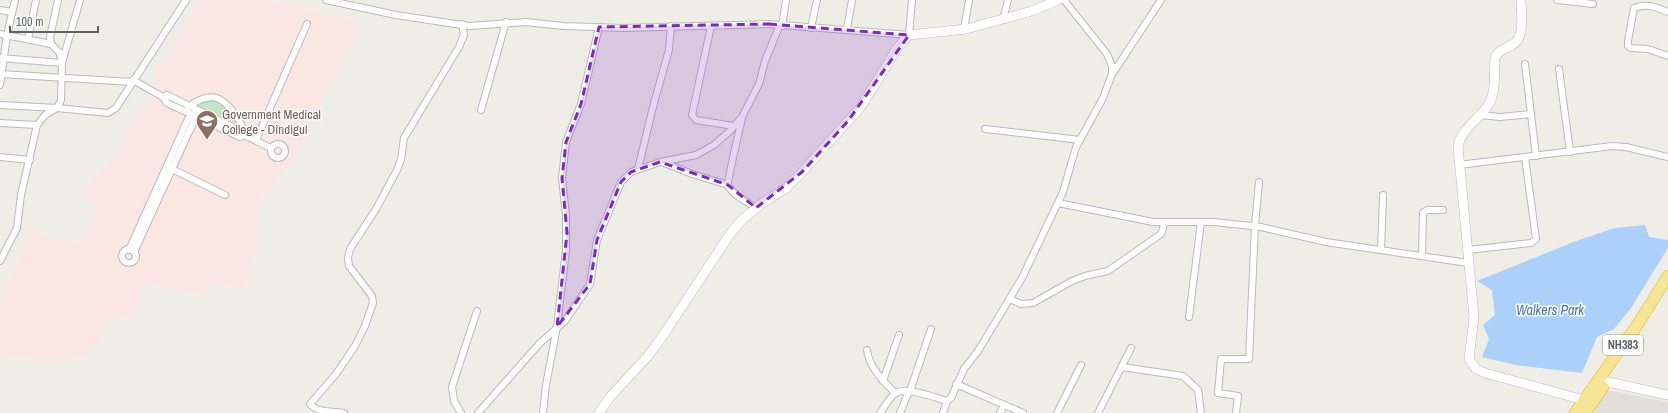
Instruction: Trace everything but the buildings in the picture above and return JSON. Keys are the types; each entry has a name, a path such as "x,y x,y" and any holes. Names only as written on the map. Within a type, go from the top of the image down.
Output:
{"highway":[{"name":"NH383","path":"1585,413 1668,276"},
{"name":"NH383","path":"1576,413 1584,400 1603,381 1668,290"}],"street":[{"path":"0,85 2,58 15,0"},
{"path":"28,39 36,0"},
{"path":"0,261 17,228 21,195 37,125 45,115 57,108 61,100 62,62 60,55 51,44 50,31 58,0"},
{"path":"62,62 80,0"},
{"path":"0,105 57,108 108,113 116,108 132,81 186,0"},
{"path":"326,0 396,15 469,26 506,22 599,27 779,25 848,29 909,35 964,29 1003,20 1032,11 1058,0"},
{"path":"478,413 506,380 564,321 590,284 597,240 621,182 631,172 638,169 660,162 696,155 714,145 742,117 759,84 765,61 777,35 786,0"},
{"path":"811,28 817,0"},
{"path":"848,29 852,0"},
{"path":"601,412 610,397 662,337 730,234 741,221 756,208 786,188 860,108 898,47 909,35 910,0"},
{"path":"964,29 970,0"},
{"path":"1003,20 1008,0"},
{"path":"1064,0 1107,54 1112,66 1112,74"},
{"path":"943,413 947,400 951,398 964,368 978,351 1022,278 1063,192 1069,168 1080,140 1103,98 1112,74 1161,0"},
{"path":"1521,0 1521,35 1514,44 1497,53 1495,58 1492,95 1489,104 1459,138 1459,165 1474,317 1469,359 1472,364 1485,373 1584,400"},
{"path":"1557,0 1593,4"},
{"path":"1668,12 1645,5 1634,8 1632,11 1628,46 1631,48 1648,49 1668,56"},
{"path":"0,10 12,12"},
{"path":"480,110 506,22"},
{"path":"256,140 307,24"},
{"path":"344,413 321,411 312,407 310,404 336,374 356,346 373,303 372,296 349,266 348,258 350,249 376,210 397,170 401,160 404,138 422,111 459,47 464,35 462,24"},
{"path":"638,169 669,50 671,26"},
{"path":"711,26 692,115 696,120 734,126"},
{"path":"543,413 546,385 558,327 567,233 562,178 566,142 581,104 599,27"},
{"path":"0,34 51,44"},
{"path":"2,58 62,62"},
{"path":"1525,64 1536,156"},
{"path":"1559,70 1570,152"},
{"path":"1,74 62,79 132,81 163,97 167,95 192,111 243,132 244,135 271,148"},
{"path":"132,251 170,168 194,121 192,111 196,102 208,98 219,99 236,116 243,127 244,135"},
{"path":"1480,115 1500,117 1531,114"},
{"path":"742,117 736,151 727,179 728,185 732,191 756,208"},
{"path":"0,123 37,125"},
{"path":"986,129 1080,140"},
{"path":"1459,165 1618,146 1668,156"},
{"path":"0,157 30,160"},
{"path":"1468,250 1531,243 1536,239 1525,158"},
{"path":"660,162 728,185"},
{"path":"170,168 225,195"},
{"path":"1236,413 1238,396 1218,393 1222,359 1249,359 1255,226 1259,182"},
{"path":"1381,250 1383,196"},
{"path":"1058,203 1153,222 1201,222 1255,226 1326,242 1468,263"},
{"path":"1422,256 1423,213 1428,210 1443,210"},
{"path":"1010,300 1021,304 1033,303 1072,281 1085,276 1108,271 1161,234 1165,222"},
{"path":"1189,317 1201,222"},
{"path":"461,413 454,401 452,387 476,311"},
{"path":"900,413 931,329"},
{"path":"883,381 899,335"},
{"path":"1098,413 1131,348"},
{"path":"867,350 871,364 883,381 895,393"},
{"path":"1058,413 1081,365"},
{"path":"1122,367 1184,376 1198,390 1201,413"},
{"path":"1603,381 1668,395"},
{"path":"956,384 1023,413"},
{"path":"880,413 895,393 909,391 947,400"},
{"path":"1000,413 1004,405"}],"highlighted area":[{"path":"769,24 909,35 848,121 802,172 756,208 728,185 660,162 631,172 621,182 597,240 590,284 557,327 567,233 562,178 566,142 581,104 599,27"}],"shaded area":[{"name":"Government Medical College - Dindigul","path":"199,0 268,0 362,22 291,164 260,198 254,230 261,241 244,290 210,281 203,296 139,282 140,315 106,321 99,347 89,348 85,359 74,356 71,360 9,358 0,355 0,300 31,231 80,244 99,206 83,199 84,187 116,157 139,108 148,103 158,87 154,69 171,55"},
{"path":"1608,390 1668,402 1668,413 1591,413"}],"green space":[{"path":"211,100 220,104 227,110 239,125 196,105"}],"water":[{"name":"Walkers Park","path":"1645,225 1649,237 1668,240 1668,248 1631,308 1614,329 1597,337 1582,373 1515,365 1482,357 1489,339 1483,325 1495,315 1492,290 1477,281 1576,241 1615,228"}],"place":[{"name":"Government Medical College - Dindigul","path":"207,140"}]}
